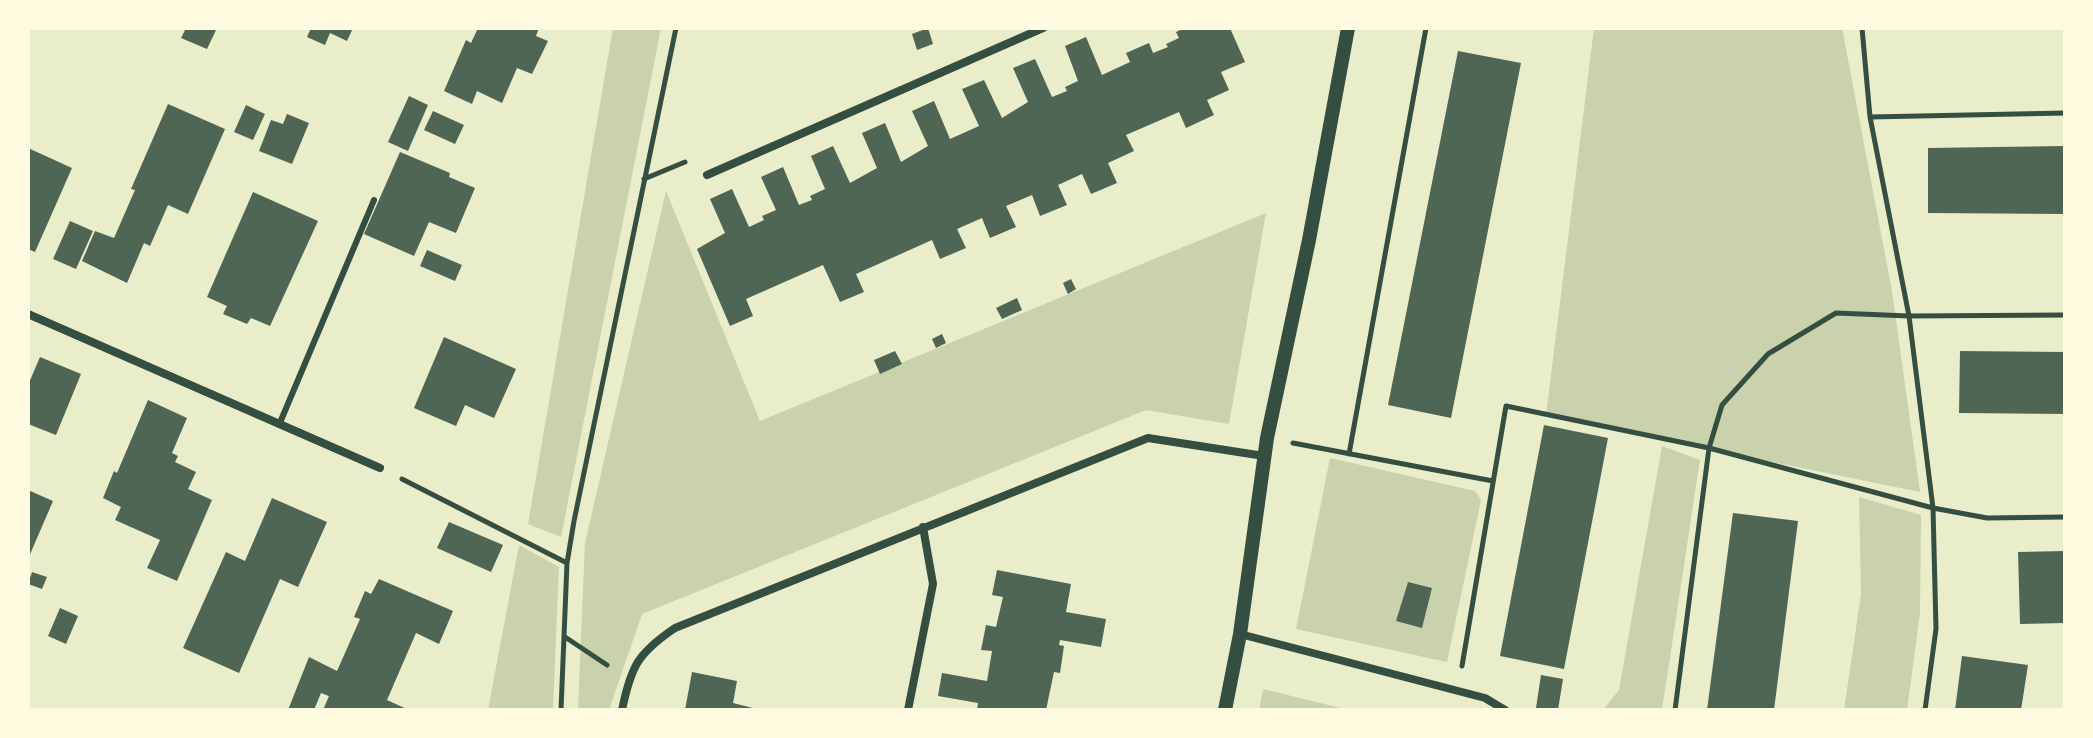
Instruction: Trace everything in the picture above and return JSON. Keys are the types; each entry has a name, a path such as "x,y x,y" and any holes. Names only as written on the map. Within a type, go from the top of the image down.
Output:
{"street":[{"path":"707,175 1043,28"},
{"path":"1225,710 1240,634 1267,438 1309,240 1348,28"},
{"path":"28,314 380,468"},
{"path":"622,710 628,679 648,646 675,628 923,527 1148,438 1264,456"},
{"path":"908,710 933,584 923,527"},
{"path":"1240,634 1485,698 1505,710"}],"lane":[{"path":"279,425 374,200"}],"path":[{"path":"561,710 567,563 574,521 676,28"},
{"path":"1349,454 1426,28"},
{"path":"1862,28 1870,117 1909,316 1933,508 1936,629 1925,710"},
{"path":"1870,117 2065,113"},
{"path":"1675,710 1709,448 1722,405 1768,354 1836,313 2065,315"},
{"path":"1458,691 1506,406 1709,448 1933,508 1987,518 2065,517"},
{"path":"1267,438 1493,481"},
{"path":"380,468 567,563"},
{"path":"564,636 628,679"}],"green space":[{"path":"613,28 661,28 561,537 528,524"},
{"path":"1594,28 1842,28 1892,291 1920,492 1546,416"},
{"path":"666,191 760,421 1266,213 1229,424 1146,410 642,614 609,710 578,710 585,543"},
{"path":"1662,446 1700,460 1662,710 1603,710 1619,690"},
{"path":"1330,458 1475,491 1481,500 1447,662 1296,629"},
{"path":"1859,497 1921,515 1920,613 1907,710 1844,710 1861,594"},
{"path":"519,545 559,567 553,710 488,710"},
{"path":"1263,689 1349,710 1259,710"}],"building":[{"path":"186,28 217,28 207,49 181,38"},
{"path":"311,28 353,28 347,41 330,33 325,45 307,37"},
{"path":"478,28 539,28 536,36 548,41 532,74 517,68 502,103 477,91 472,104 444,91 466,40 471,43"},
{"path":"928,28 933,44 917,50 912,34"},
{"path":"1184,28 1230,28 1245,62 1221,72 1229,90 1207,100 1214,115 1186,128 1179,112 1126,135 1134,151 1108,163 1117,183 1091,194 1082,174 1058,185 1067,205 1040,216 1032,195 1006,206 1016,227 990,238 982,218 957,229 966,248 940,259 932,240 856,274 864,292 840,302 823,265 746,299 753,316 730,326 697,249 725,233 710,199 732,189 749,227 776,210 761,177 783,167 799,205 812,200 810,196 825,189 811,156 833,146 850,183 877,168 862,133 885,123 901,162 928,146 912,111 934,101 950,139 979,126 962,89 984,80 1002,118 1028,102 1013,68 1035,59 1052,97 1067,91 1065,87 1078,81 1065,46 1086,37 1102,75 1130,62 1126,53 1149,43 1153,53 1168,47 1166,44 1179,38 1176,32"},
{"path":"1458,51 1521,63 1451,418 1388,405"},
{"path":"409,96 428,105 408,151 388,142"},
{"path":"168,104 225,129 188,214 168,205 150,246 144,243 127,283 82,261 95,231 114,238 135,190 131,189"},
{"path":"246,105 265,114 253,140 234,132"},
{"path":"433,111 464,125 455,144 424,130"},
{"path":"287,114 309,123 292,164 259,151 271,120 283,124"},
{"path":"2065,146 2065,214 1928,213 1928,148"},
{"path":"28,148 72,168 35,252 28,249"},
{"path":"400,152 450,173 449,177 475,188 456,233 429,222 414,256 364,234"},
{"path":"253,192 318,221 270,326 251,318 247,324 223,314 227,306 207,297"},
{"path":"70,221 93,231 76,269 53,259"},
{"path":"427,250 462,265 455,281 420,266"},
{"path":"1071,279 1076,289 1068,294 1063,283"},
{"path":"1017,298 1022,310 1002,319 996,308"},
{"path":"942,334 946,343 936,348 932,339"},
{"path":"444,337 516,369 494,418 465,405 456,426 414,408"},
{"path":"895,351 902,364 880,374 874,360"},
{"path":"1960,351 2065,352 2065,414 1959,413"},
{"path":"40,357 81,374 56,435 28,424 28,385"},
{"path":"148,400 187,418 172,453 178,456 175,462 196,472 188,489 212,500 177,581 147,568 160,540 115,520 121,507 103,498"},
{"path":"1544,425 1608,438 1564,669 1500,656"},
{"path":"28,490 53,501 28,559"},
{"path":"272,498 327,522 298,587 280,579 239,673 183,648 226,552 245,561"},
{"path":"1733,513 1798,521 1774,710 1707,710"},
{"path":"449,522 503,545 491,572 437,548"},
{"path":"2065,551 2065,623 2020,624 2018,552"},
{"path":"997,570 1071,584 1066,612 1106,619 1101,647 1060,640 1059,645 1064,646 1060,673 1054,672 1046,710 977,710 978,703 938,696 942,673 987,681 992,651 981,650 986,625 996,627 1003,597 992,595"},
{"path":"32,572 47,577 42,589 28,584"},
{"path":"379,579 453,611 439,644 416,633 387,700 409,710 323,710 329,696 321,693 314,710 288,710 309,657 337,671 360,619 354,617 365,591 371,594"},
{"path":"1408,582 1432,588 1422,628 1396,621"},
{"path":"60,608 78,616 66,644 48,636"},
{"path":"1962,656 2028,665 2021,710 1955,710"},
{"path":"692,672 737,681 733,703 761,710 685,710"},
{"path":"1541,675 1563,679 1558,710 1536,708"}]}
